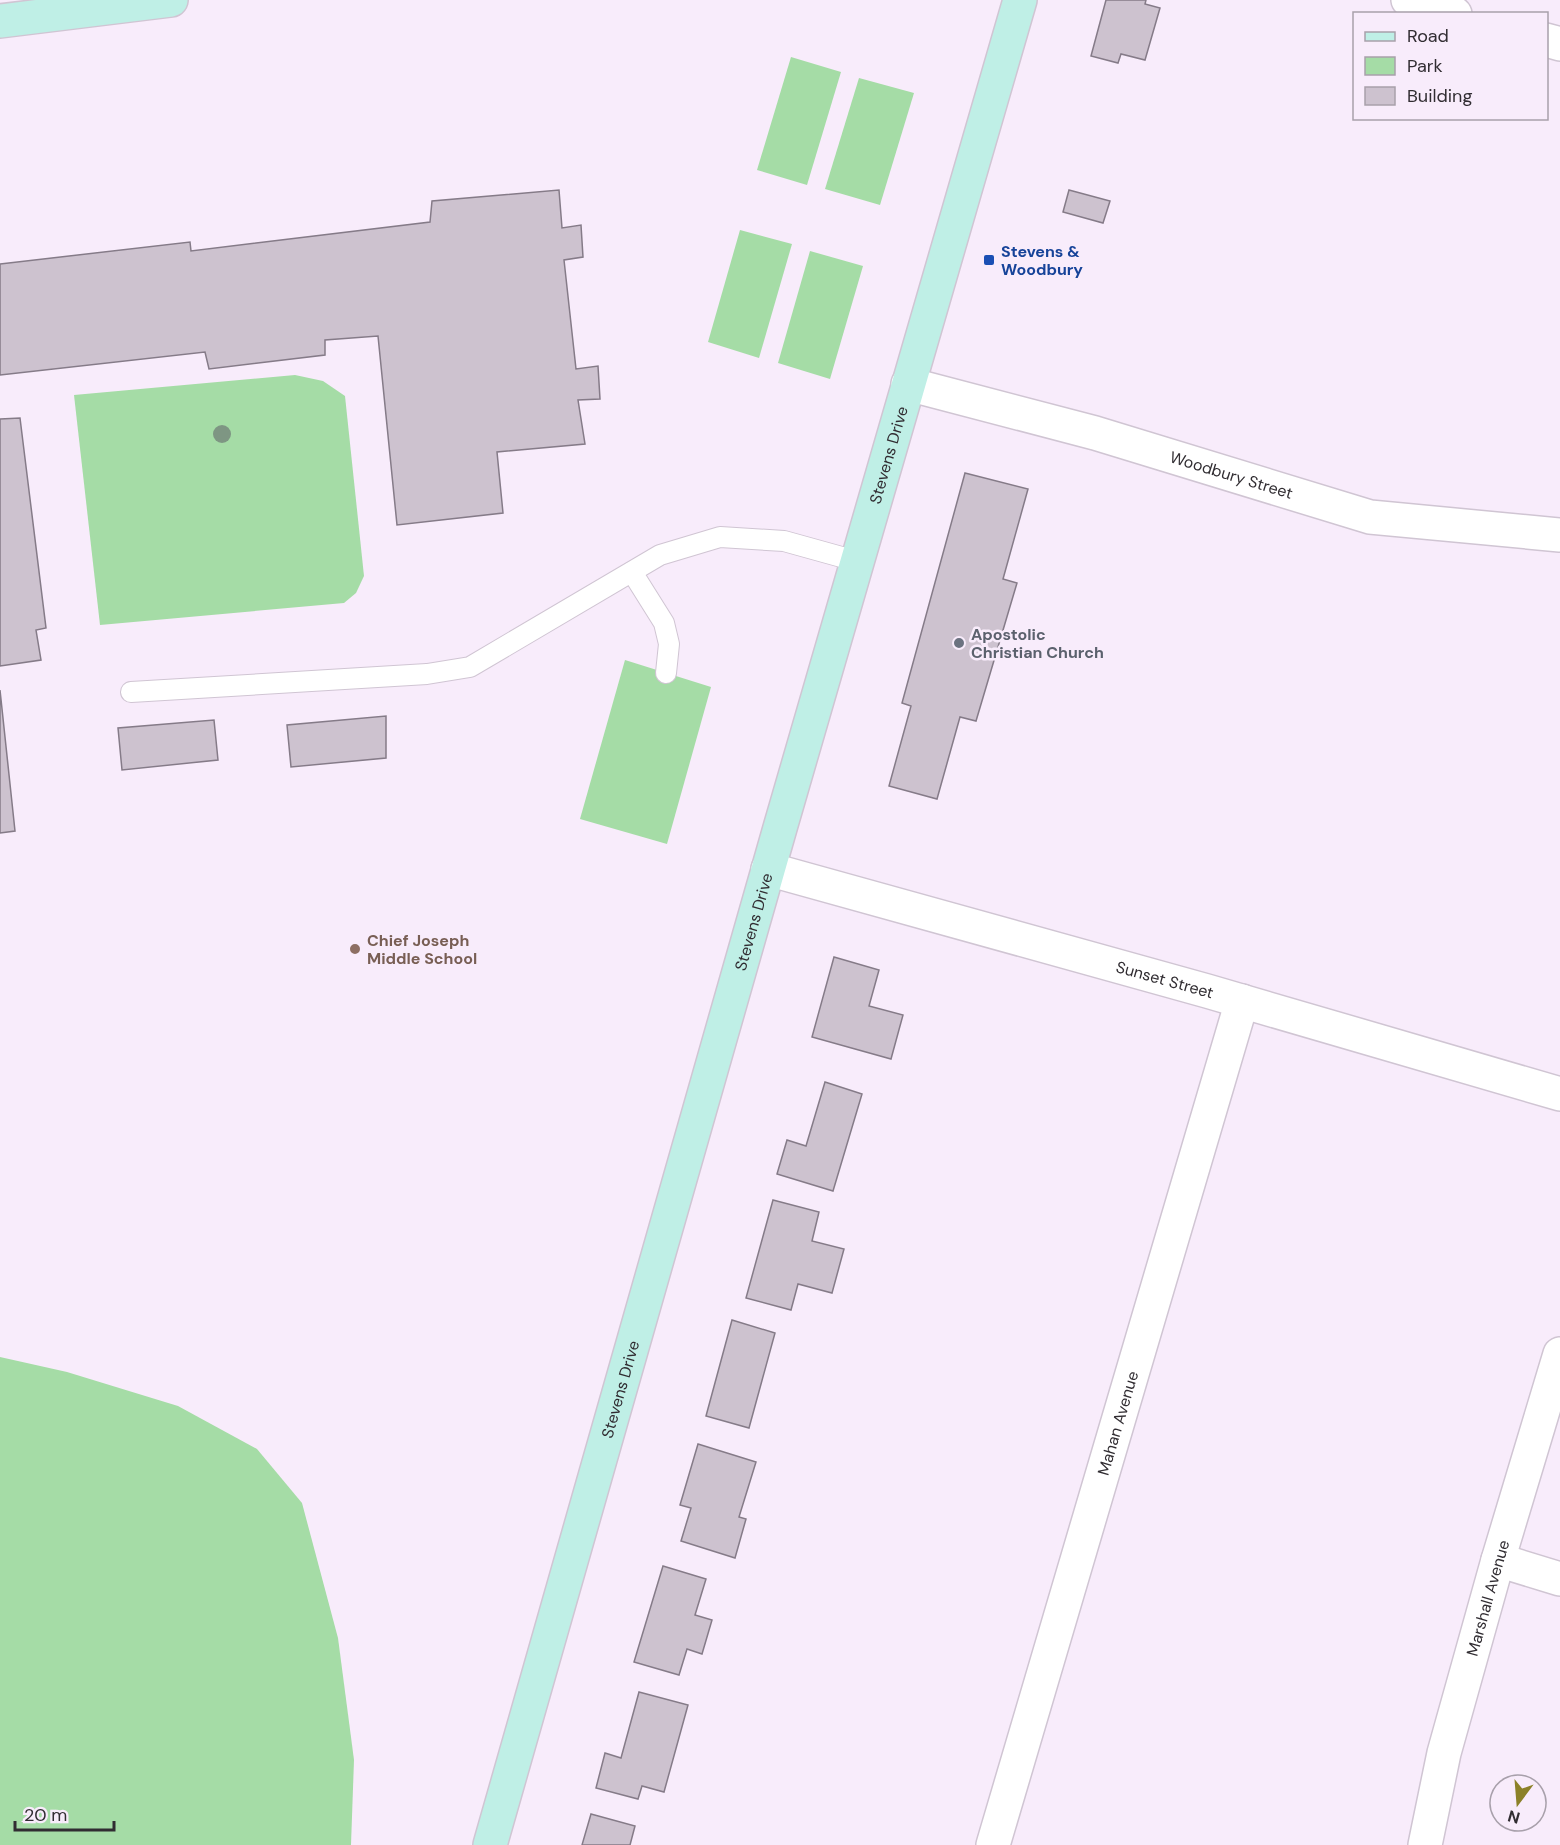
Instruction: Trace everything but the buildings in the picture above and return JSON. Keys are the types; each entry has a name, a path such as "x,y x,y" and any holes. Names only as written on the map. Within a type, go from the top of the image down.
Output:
{"street":[{"path":"0,21 171,0"},
{"name":"Stevens Drive","path":"490,1845 856,561 1020,0"},
{"path":"1408,0 1448,12"},
{"name":"Woodbury Street","path":"908,384 1095,433 1370,517 1560,535"},
{"name":"Sunset Street","path":"768,869 1242,1001 1560,1094"},
{"name":"Mahan Avenue","path":"993,1845 1242,1001"},
{"name":"Marshall Avenue","path":"1425,1845 1444,1752 1498,1560 1560,1354"},
{"path":"1498,1560 1560,1579"}],"lane":[{"path":"131,692 428,674 470,667 660,555 720,537 784,542 856,561"},
{"path":"632,572 664,623 669,644 666,673"}],"green space":[{"path":"791,57 841,72 807,185 757,170"},
{"path":"859,78 914,93 880,205 825,189"},
{"path":"740,230 792,244 759,358 708,342"},
{"path":"810,251 863,266 830,379 778,363"},
{"path":"295,375 323,381 345,396 364,576 356,593 344,603 100,625 74,395"},
{"path":"625,660 711,687 667,844 580,819"},
{"path":"0,1357 67,1372 178,1406 257,1449 302,1503 338,1638 354,1760 351,1845 0,1845"}],"place":[{"name":"Stevens & Woodbury","path":"989,260"},
{"name":"Apostolic Christian Church","path":"959,643"},
{"name":"Chief Joseph Middle School","path":"355,949"}]}
